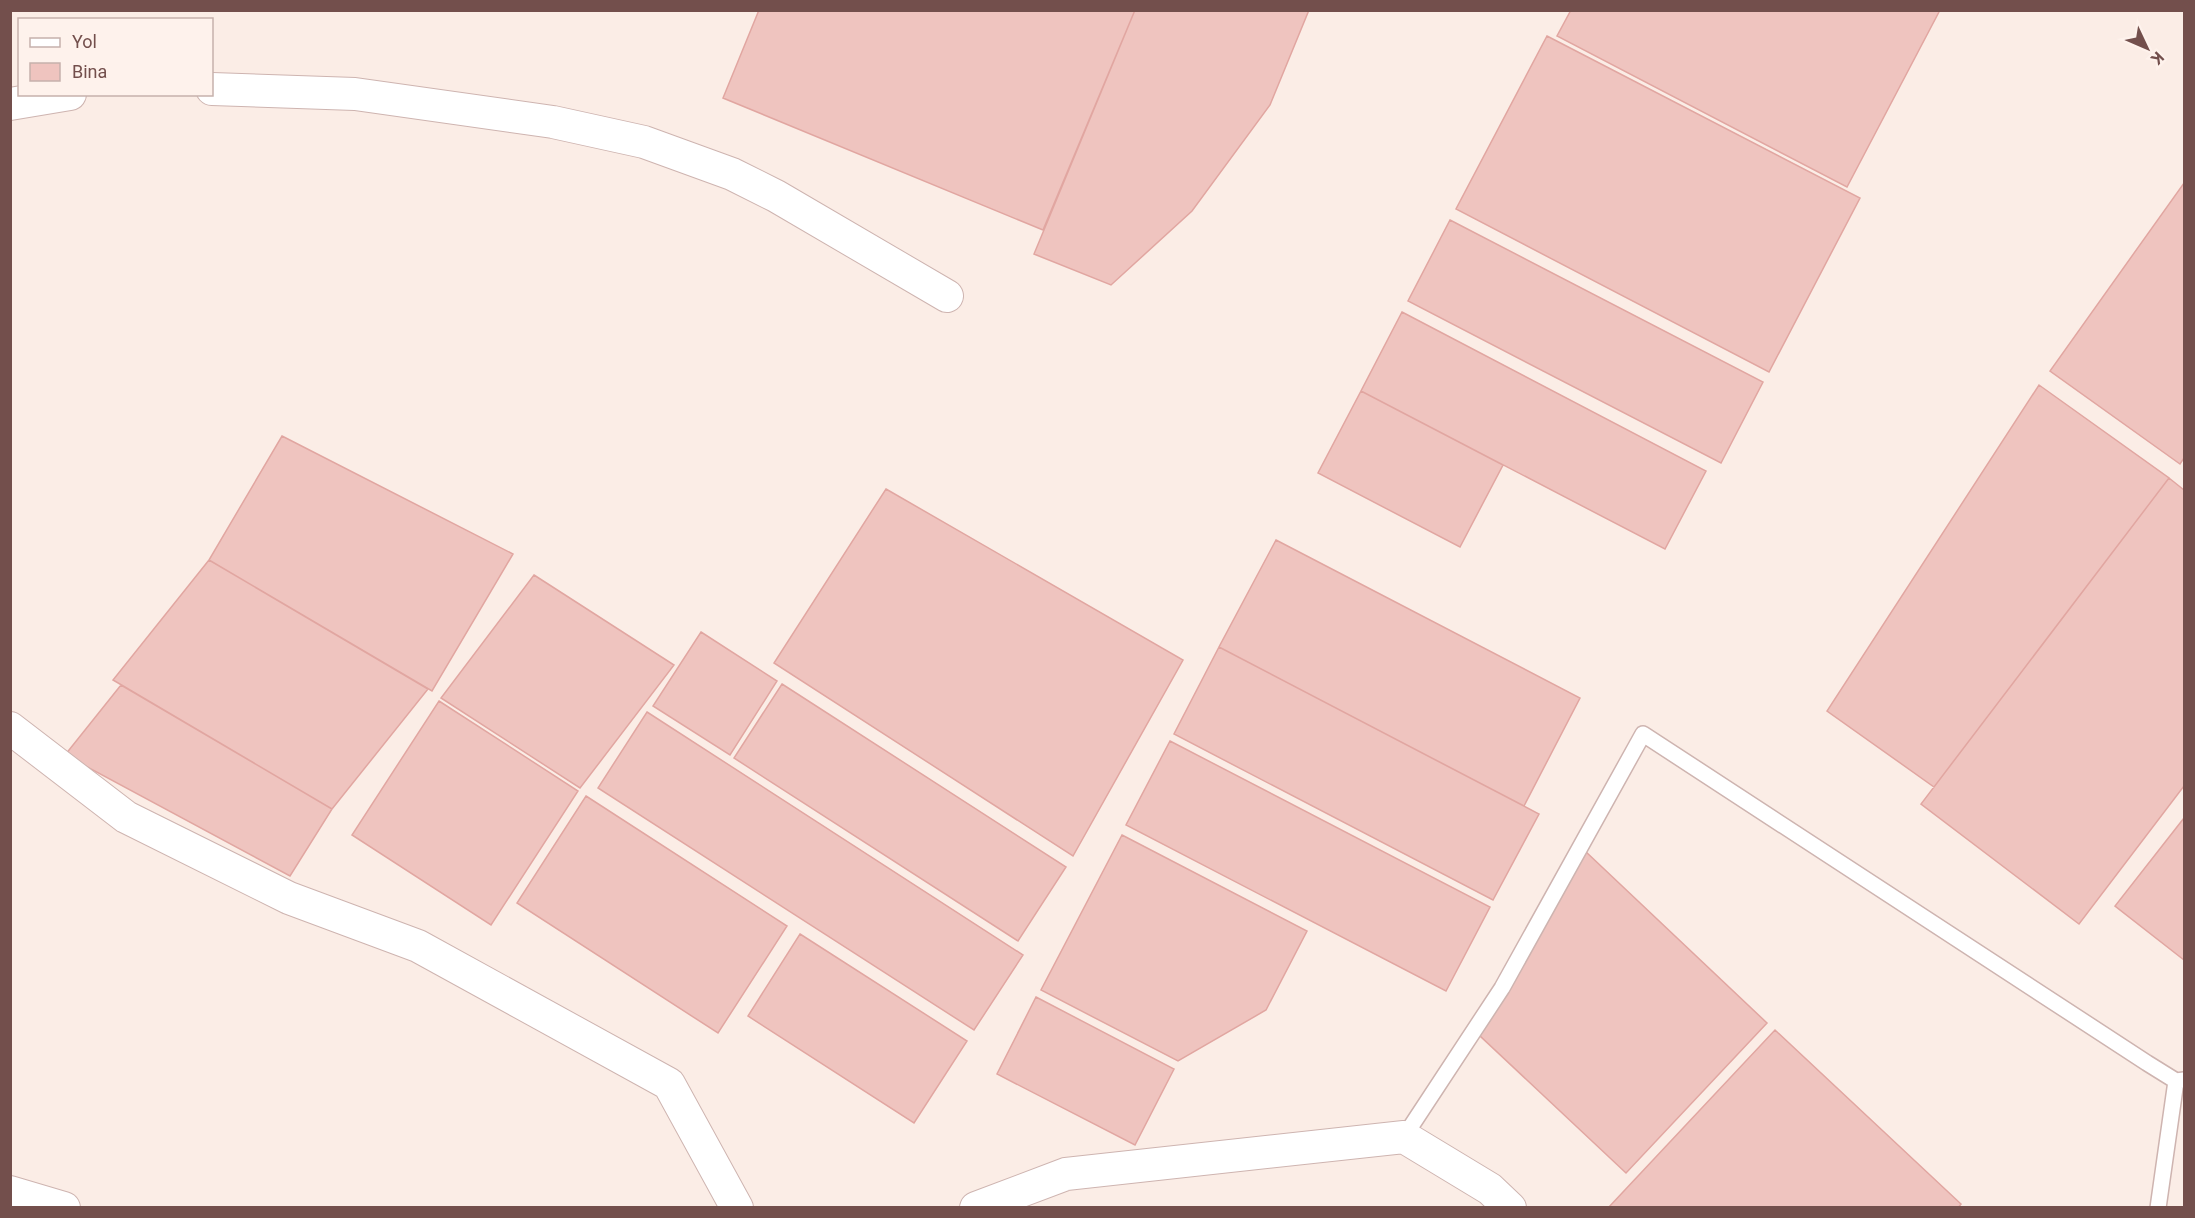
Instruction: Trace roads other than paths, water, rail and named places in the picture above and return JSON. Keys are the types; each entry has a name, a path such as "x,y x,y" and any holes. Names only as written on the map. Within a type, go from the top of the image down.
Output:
{"street":[{"path":"213,89 355,94 554,122 644,142 732,174 776,196 947,296"},
{"path":"10,104 58,96"},
{"path":"10,728 126,817 289,898 418,946 669,1084 737,1208"},
{"path":"976,1208 1066,1174 1404,1137 1490,1189 1510,1208"},
{"path":"10,1192 64,1208"}],"lane":[{"path":"1404,1137 1502,988 1643,734 2180,1080 2158,1208"}]}
